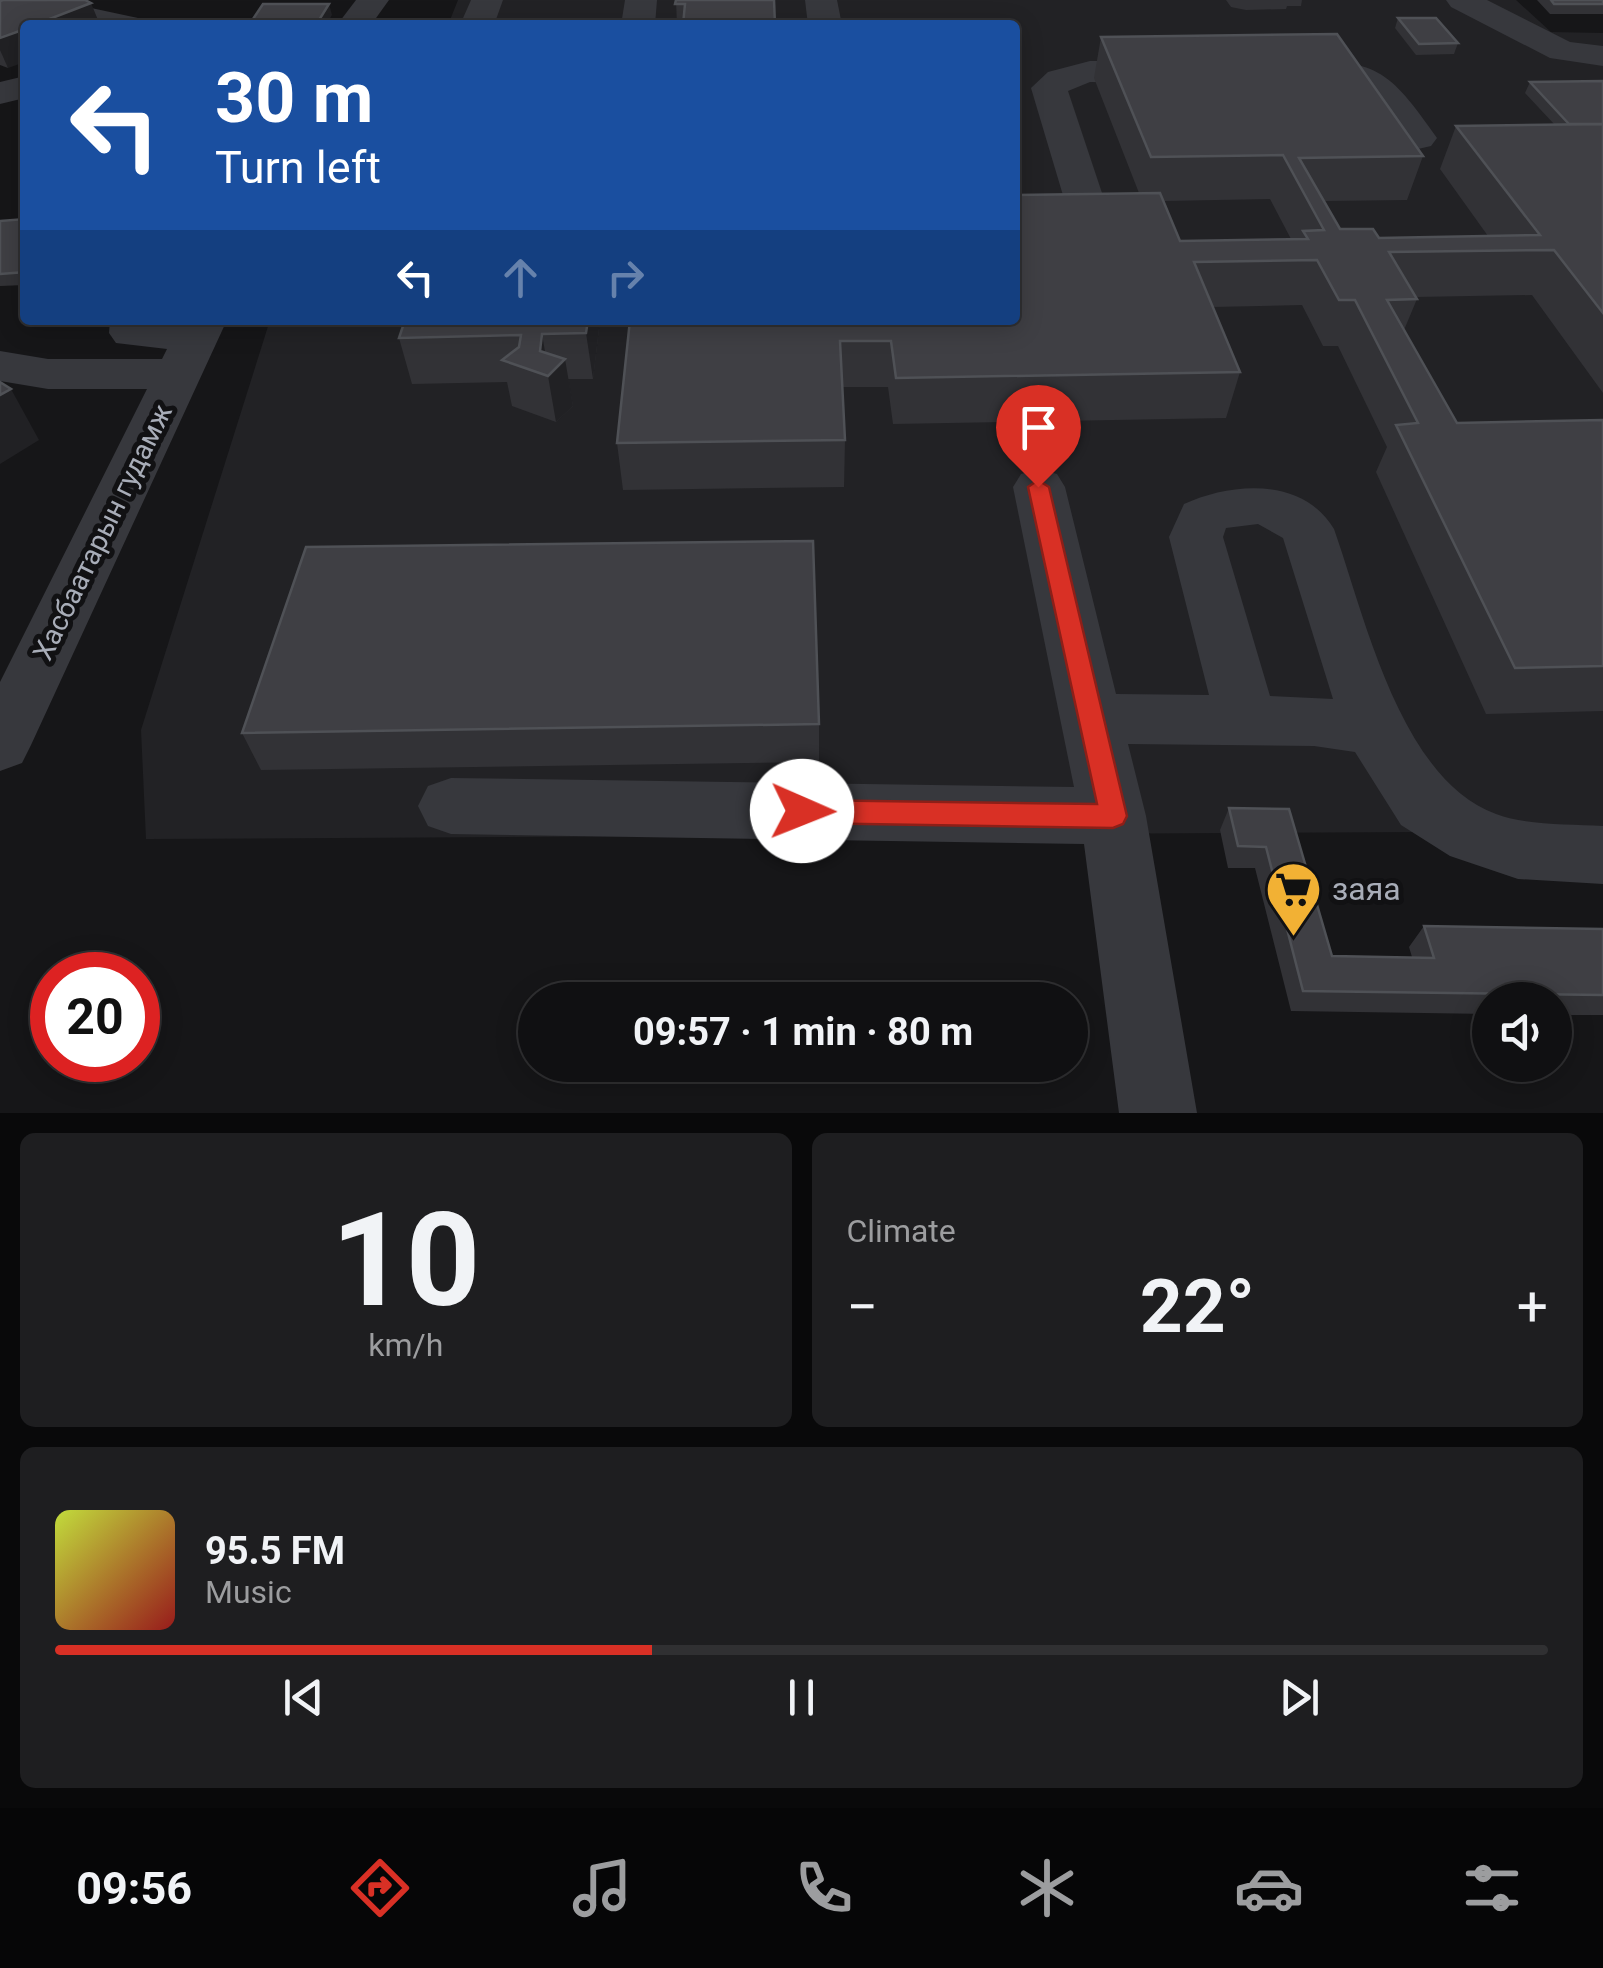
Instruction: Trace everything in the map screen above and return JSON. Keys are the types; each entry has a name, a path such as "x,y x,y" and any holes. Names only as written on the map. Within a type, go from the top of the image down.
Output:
{"street":[{"path":"1462,0 1562,50 1603,56"},
{"path":"0,2 15,10 63,12 102,20"},
{"path":"1251,71 1346,70 1363,74 1376,80 1418,138"},
{"path":"1020,228 1050,228 1071,220 1086,205 1049,88 1060,77 1080,73 1213,72"},
{"path":"133,325 132,333 193,344"},
{"path":"0,366 48,374 193,344"},
{"name":"Хасбаатарын гудамж","path":"1,740 193,344"},
{"path":"1038,487 1113,816 1158,1113"},
{"path":"1246,719 1196,537 1203,516 1220,507 1266,507 1293,513 1307,529 1374,730 1424,805 1473,836 1518,850 1603,855"},
{"path":"1091,718 1246,719 1374,730"},
{"path":"451,806 1113,816"}],"shaded area":[{"path":"458,0 1516,0 1551,32 1603,33 1603,831 146,839 141,730 268,325 1020,325 1020,20 450,20"}],"building":[{"path":"676,0 774,0 775,20 683,20 685,4 675,4"},
{"path":"1551,0 1603,0 1603,4 1554,4"},
{"path":"0,1 91,3 47,20 20,20 20,31 0,38"},
{"path":"263,4 329,4 319,20 252,20"},
{"path":"1398,18 1436,18 1458,43 1419,44"},
{"path":"1337,34 1423,156 1299,158 1340,229 1373,229 1379,238 1540,235 1456,126 1603,124 1603,313 1554,250 1389,252 1417,299 1387,300 1457,423 1603,420 1603,666 1515,668 1396,425 1418,423 1355,300 1339,300 1317,260 1194,262 1240,372 896,378 891,341 840,341 845,440 617,443 629,325 1020,325 1020,195 1160,193 1180,241 1308,239 1303,231 1324,230 1283,155 1151,157 1101,37"},
{"path":"1603,81 1603,124 1569,124 1530,82"},
{"path":"20,219 20,272 0,274 0,221"},
{"path":"403,325 587,325 586,333 542,334 540,351 565,359 548,376 502,360 519,347 521,335 399,338"},
{"path":"0,382 11,389 0,395"},
{"path":"813,541 819,724 242,733 306,547"},
{"path":"1229,808 1289,809 1332,956 1434,958 1424,926 1603,929 1603,995 1572,995 1572,982 1472,982 1472,993 1303,991 1266,847 1238,846"}],"place":[{"name":"заяа","path":"1293,938"}],"route":[{"path":"802,811 1113,816 1038,487"}]}
